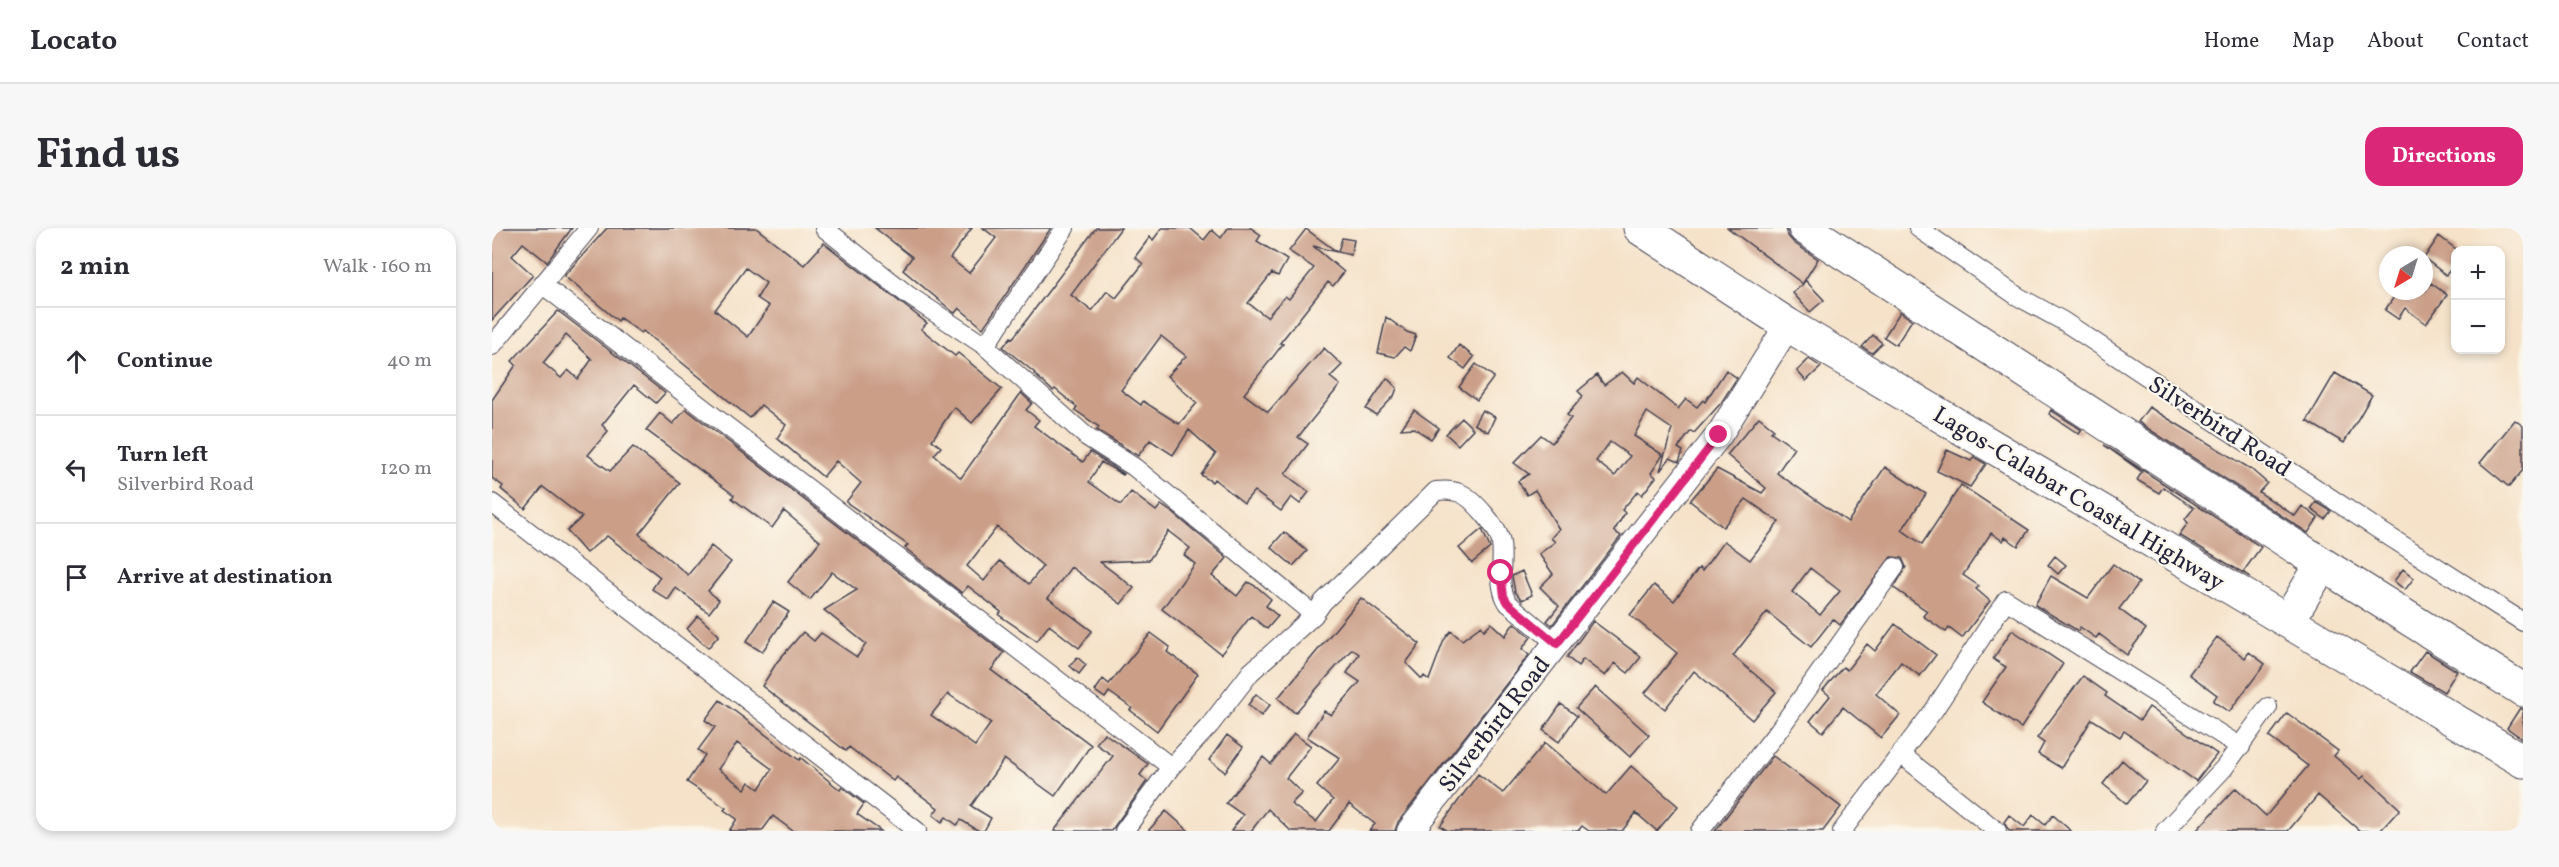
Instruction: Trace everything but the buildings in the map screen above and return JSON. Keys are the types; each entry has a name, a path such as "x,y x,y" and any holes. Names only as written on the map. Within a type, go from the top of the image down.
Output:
{"highway":[{"name":"Lagos-Calabar Coastal Highway","path":"1640,228 1788,325 2523,761"},
{"path":"1805,228 2322,564 2523,690"},
{"path":"2288,621 2322,564"}],"street":[{"path":"492,346 589,228"},
{"path":"824,228 908,296 985,346 1087,437 1134,467 1314,615"},
{"path":"985,346 1065,228"},
{"name":"Silverbird Road","path":"1918,228 2017,296 2063,321 2290,472 2523,622"},
{"path":"543,285 1171,767"},
{"name":"Silverbird Road","path":"1410,831 1719,435 1788,325"},
{"path":"1124,831 1171,767 1210,725 1251,672 1314,615 1323,602 1436,491 1454,491 1463,494 1473,502 1501,540 1501,573 1504,596 1508,603 1557,644"},
{"path":"492,503 917,831"},
{"path":"1700,831 1778,731 1895,567"},
{"path":"1842,831 1902,755 2006,600 2241,747"},
{"path":"2165,831 2241,747 2268,707"},
{"path":"1902,755 1997,831"}],"route":[{"path":"1501,573 1504,596 1508,603 1557,644 1719,435"}]}
